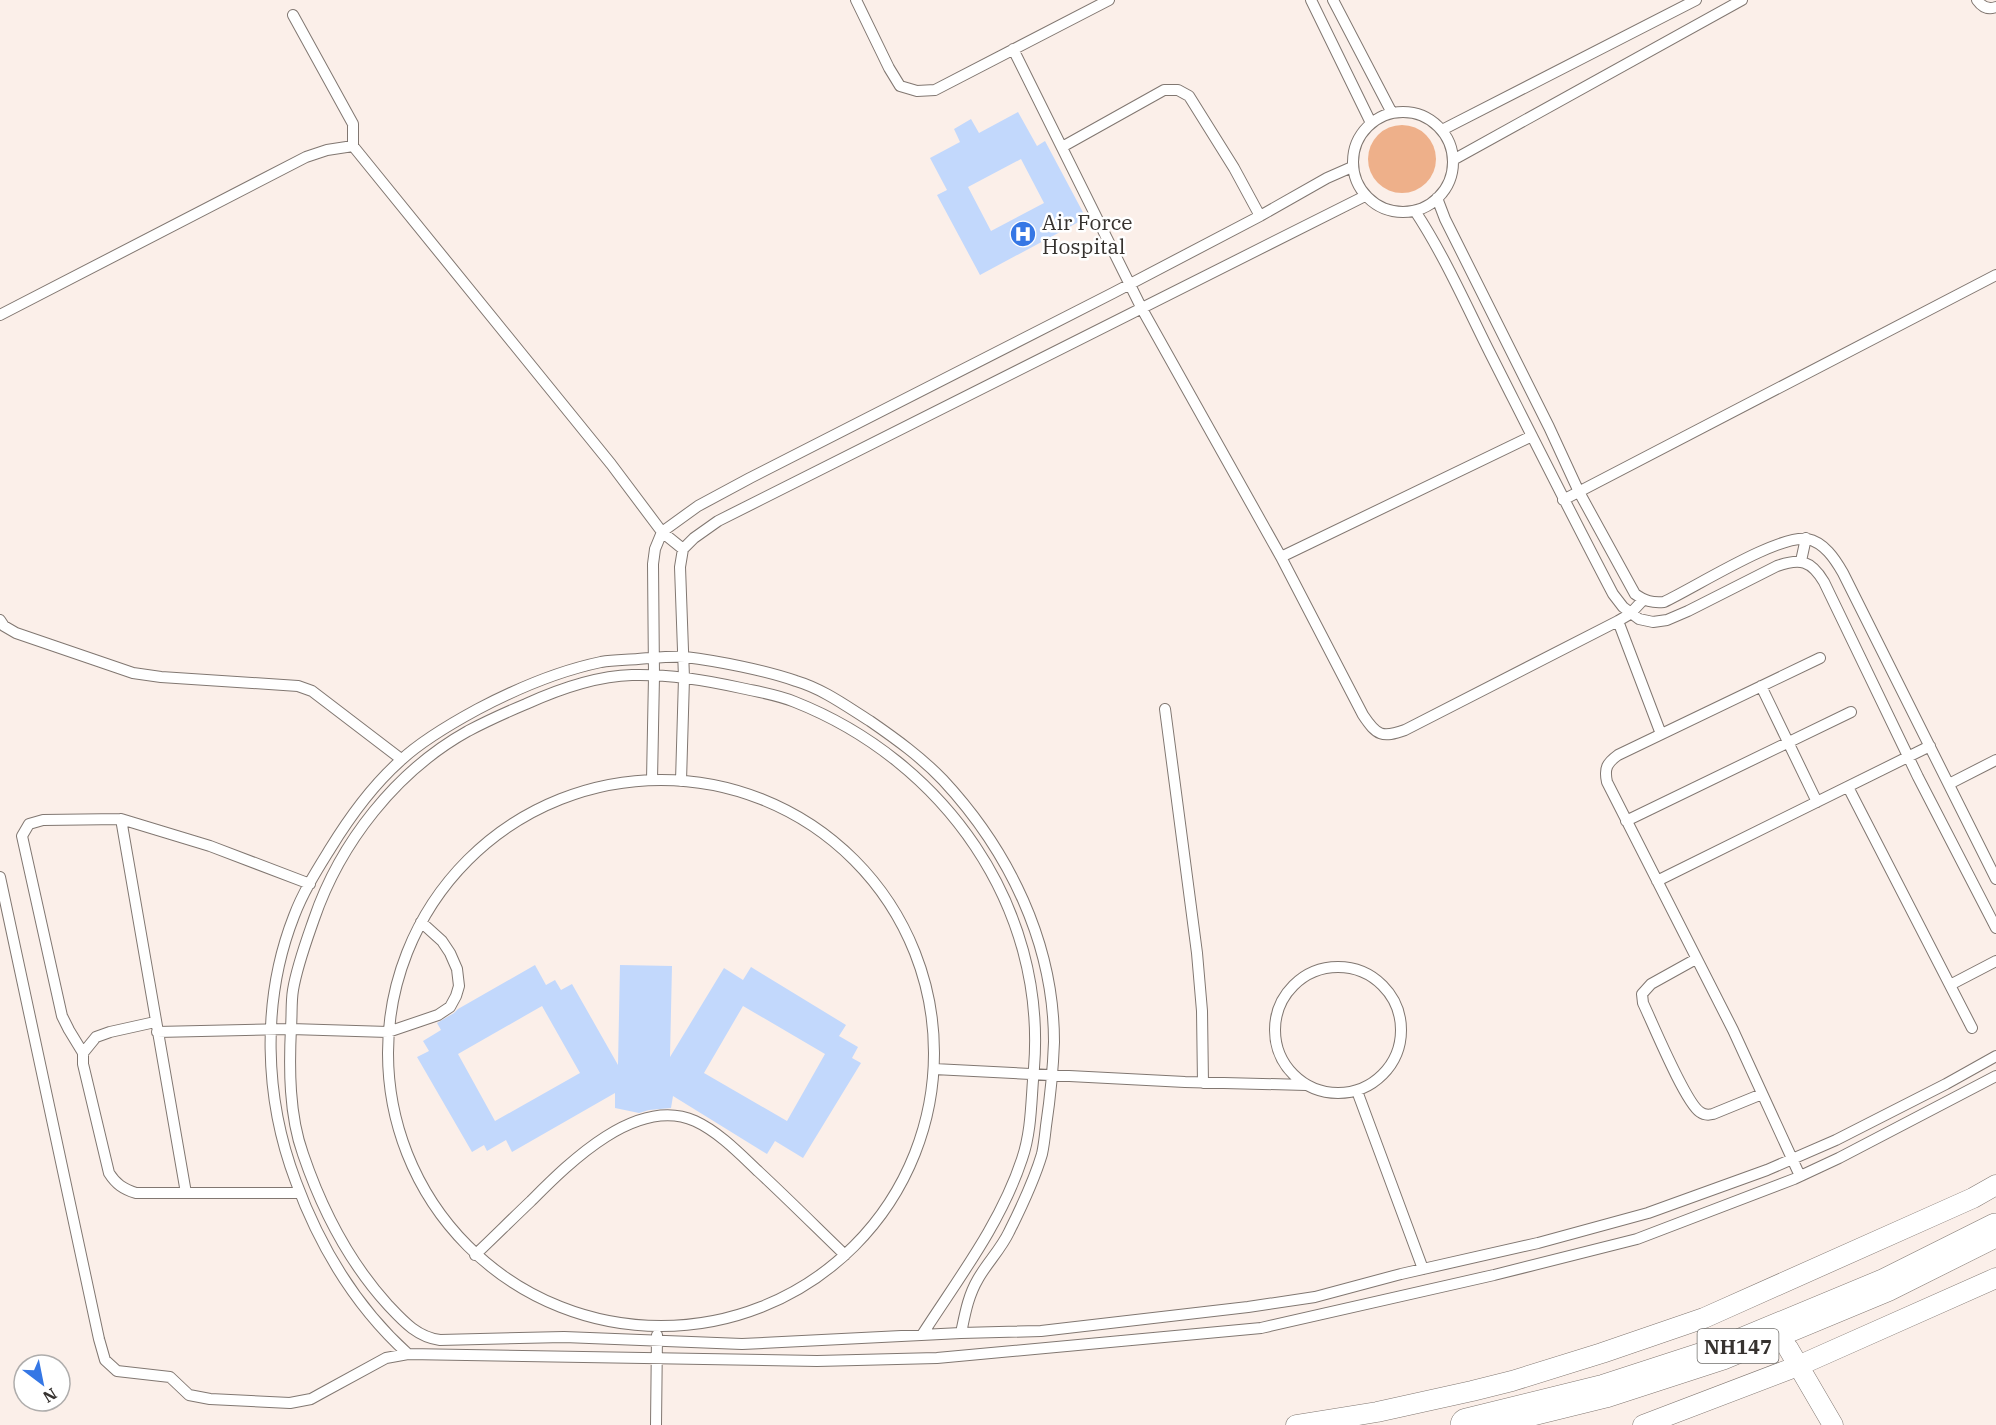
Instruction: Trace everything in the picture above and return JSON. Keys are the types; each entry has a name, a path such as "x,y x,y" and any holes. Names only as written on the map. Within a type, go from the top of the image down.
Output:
{"highway":[{"name":"NH147","path":"1467,1425 1605,1390 1722,1353 1886,1285 1996,1230"},
{"name":"NH147","path":"1564,1425 1700,1382 1793,1357 1996,1253"}],"street":[{"path":"1296,1425 1396,1408 1512,1381 1684,1325 1941,1212 1996,1185"},
{"path":"1643,1425 1793,1357 1996,1278"},
{"path":"1793,1357 1833,1425"}],"lane":[{"path":"856,0 900,86 917,91 935,90 1108,0"},
{"path":"1311,0 1371,123"},
{"path":"1333,0 1392,112"},
{"path":"1442,130 1696,0"},
{"path":"1453,160 1742,0"},
{"path":"1977,0 1984,8 1996,7"},
{"path":"293,15 353,124 353,146 610,464 662,532 683,549"},
{"path":"1012,50 1142,309 1281,557 1363,715 1372,728 1381,735 1391,735 1405,730 1618,621 1630,614 1643,600"},
{"path":"1062,147 1164,90 1178,90 1189,96 1234,168 1260,216"},
{"path":"1392,112 1406,112 1420,114 1442,130 1450,145 1453,160 1449,181 1437,198 1427,206 1402,212 1389,210 1376,205 1365,196 1356,183 1352,167 1356,142 1371,123 1392,112"},
{"path":"0,315 306,157 327,150 353,146"},
{"path":"652,780 653,564 654,549 662,532 698,506 750,478 1352,167"},
{"path":"681,781 684,678 680,567 683,549 694,538 718,521 1365,196"},
{"path":"1437,198 1445,219 1579,492 1635,594 1653,603 1664,602 1766,548 1789,540 1806,538 1817,542 1837,562 1996,879"},
{"path":"1415,210 1427,229 1563,500 1613,594 1630,614 1653,622 1666,620 1688,611 1790,561 1801,561 1817,571 1996,928"},
{"path":"1563,500 1996,276"},
{"path":"1281,557 1532,436"},
{"path":"1801,561 1806,538"},
{"path":"0,620 4,626 16,633 134,673 161,677 298,686 312,691 401,759"},
{"path":"1618,621 1661,734"},
{"path":"408,1354 384,1333 334,1264 311,1222 290,1168 276,1118 271,1065 272,1000 283,948 296,912 343,827 373,789 401,759 460,719 501,697 538,682 604,661 653,658 682,657 753,670 798,681 839,701 928,763 959,797 990,838 1014,878 1034,924 1049,985 1054,1039 1052,1075 1042,1153 1006,1239 978,1278 969,1298 961,1333"},
{"path":"1800,1176 1696,958 1607,782 1605,773 1606,766 1618,755 1820,658"},
{"path":"922,1335 1002,1208 1023,1157 1029,1127 1036,1037 1032,988 1025,953 1011,915 988,864 954,817 928,788 888,754 843,724 792,700 719,683 635,675 605,678 572,686 516,708 464,733 412,772 390,793 358,832 334,870 319,904 301,955 292,992 290,1060 295,1123 300,1148 323,1207 356,1265 373,1288 407,1325 428,1338 440,1340 564,1337 742,1344 1041,1331 1248,1308 1315,1297 1538,1243 1648,1213 1836,1140 1996,1056"},
{"path":"1761,686 1817,802"},
{"path":"1165,709 1197,953 1202,1011 1203,1083"},
{"path":"1626,821 1851,712"},
{"path":"1657,881 1930,746"},
{"path":"1949,784 1996,760"},
{"path":"652,780 681,781 751,795 814,826 868,873 907,932 930,998 934,1069 926,1121 916,1151 898,1190 874,1224 845,1255 789,1294 725,1319 657,1327 591,1318 529,1294 475,1255 434,1208 405,1153 390,1094 388,1032 394,994 402,966 421,922 454,876 495,837 543,807 596,788 652,780"},
{"path":"1848,787 1972,1028"},
{"path":"83,1053 62,1016 22,836 29,824 43,820 121,819 210,846 310,884"},
{"path":"121,819 186,1193"},
{"path":"0,877 105,1360 117,1371 170,1377 189,1395 196,1397 290,1403 311,1399 386,1358 408,1354 817,1361 937,1358 1261,1328 1597,1250 1674,1226 1839,1158 1996,1076"},
{"path":"300,1193 136,1193 125,1190 116,1184 109,1173 82,1064 83,1053 96,1038 110,1032 156,1027 388,1032 438,1015 450,1007 459,986 457,969 442,941 421,922"},
{"path":"1696,958 1651,984 1642,994 1643,1003 1689,1099 1700,1113 1706,1115 1762,1094"},
{"path":"1950,985 1996,961"},
{"path":"1336,966 1356,969 1375,979 1390,993 1399,1012 1401,1032 1397,1053 1388,1070 1374,1083 1357,1091 1338,1094 1319,1091 1306,1085 1288,1070 1278,1053 1274,1035 1276,1016 1284,996 1298,981 1315,971 1336,966"},
{"path":"934,1069 1203,1083 1306,1085"},
{"path":"1357,1091 1423,1269"},
{"path":"475,1255 593,1144 642,1119 659,1116 693,1120 734,1148 845,1255"},
{"path":"656,1425 657,1327"}],"shaded area":[{"path":"1395,125 1409,125 1421,130 1431,140 1436,159 1431,178 1421,188 1409,193 1395,193 1383,188 1373,178 1368,166 1368,152 1373,140 1383,130"}],"building":[{"path":"1018,112 1037,146 1045,141 1086,218 980,275 937,195 947,190 930,158 960,142 954,129 971,119 979,133","holes":["1021,159 1044,203 991,231 968,187"]},
{"path":"535,965 546,985 555,980 561,990 572,984 618,1065 620,965 672,966 670,1057 724,968 743,980 751,967 846,1025 839,1036 858,1047 852,1058 861,1063 803,1158 775,1141 767,1154 673,1096 671,1108 639,1113 615,1108 615,1093 512,1152 506,1140 487,1151 484,1145 472,1152 417,1057 429,1051 423,1041 441,1030 437,1023","holes":["542,1006 580,1073 495,1121 458,1054","743,1006 825,1054 787,1121 704,1073"]}],"place":[{"name":"Air Force Hospital","path":"1023,234"}]}
